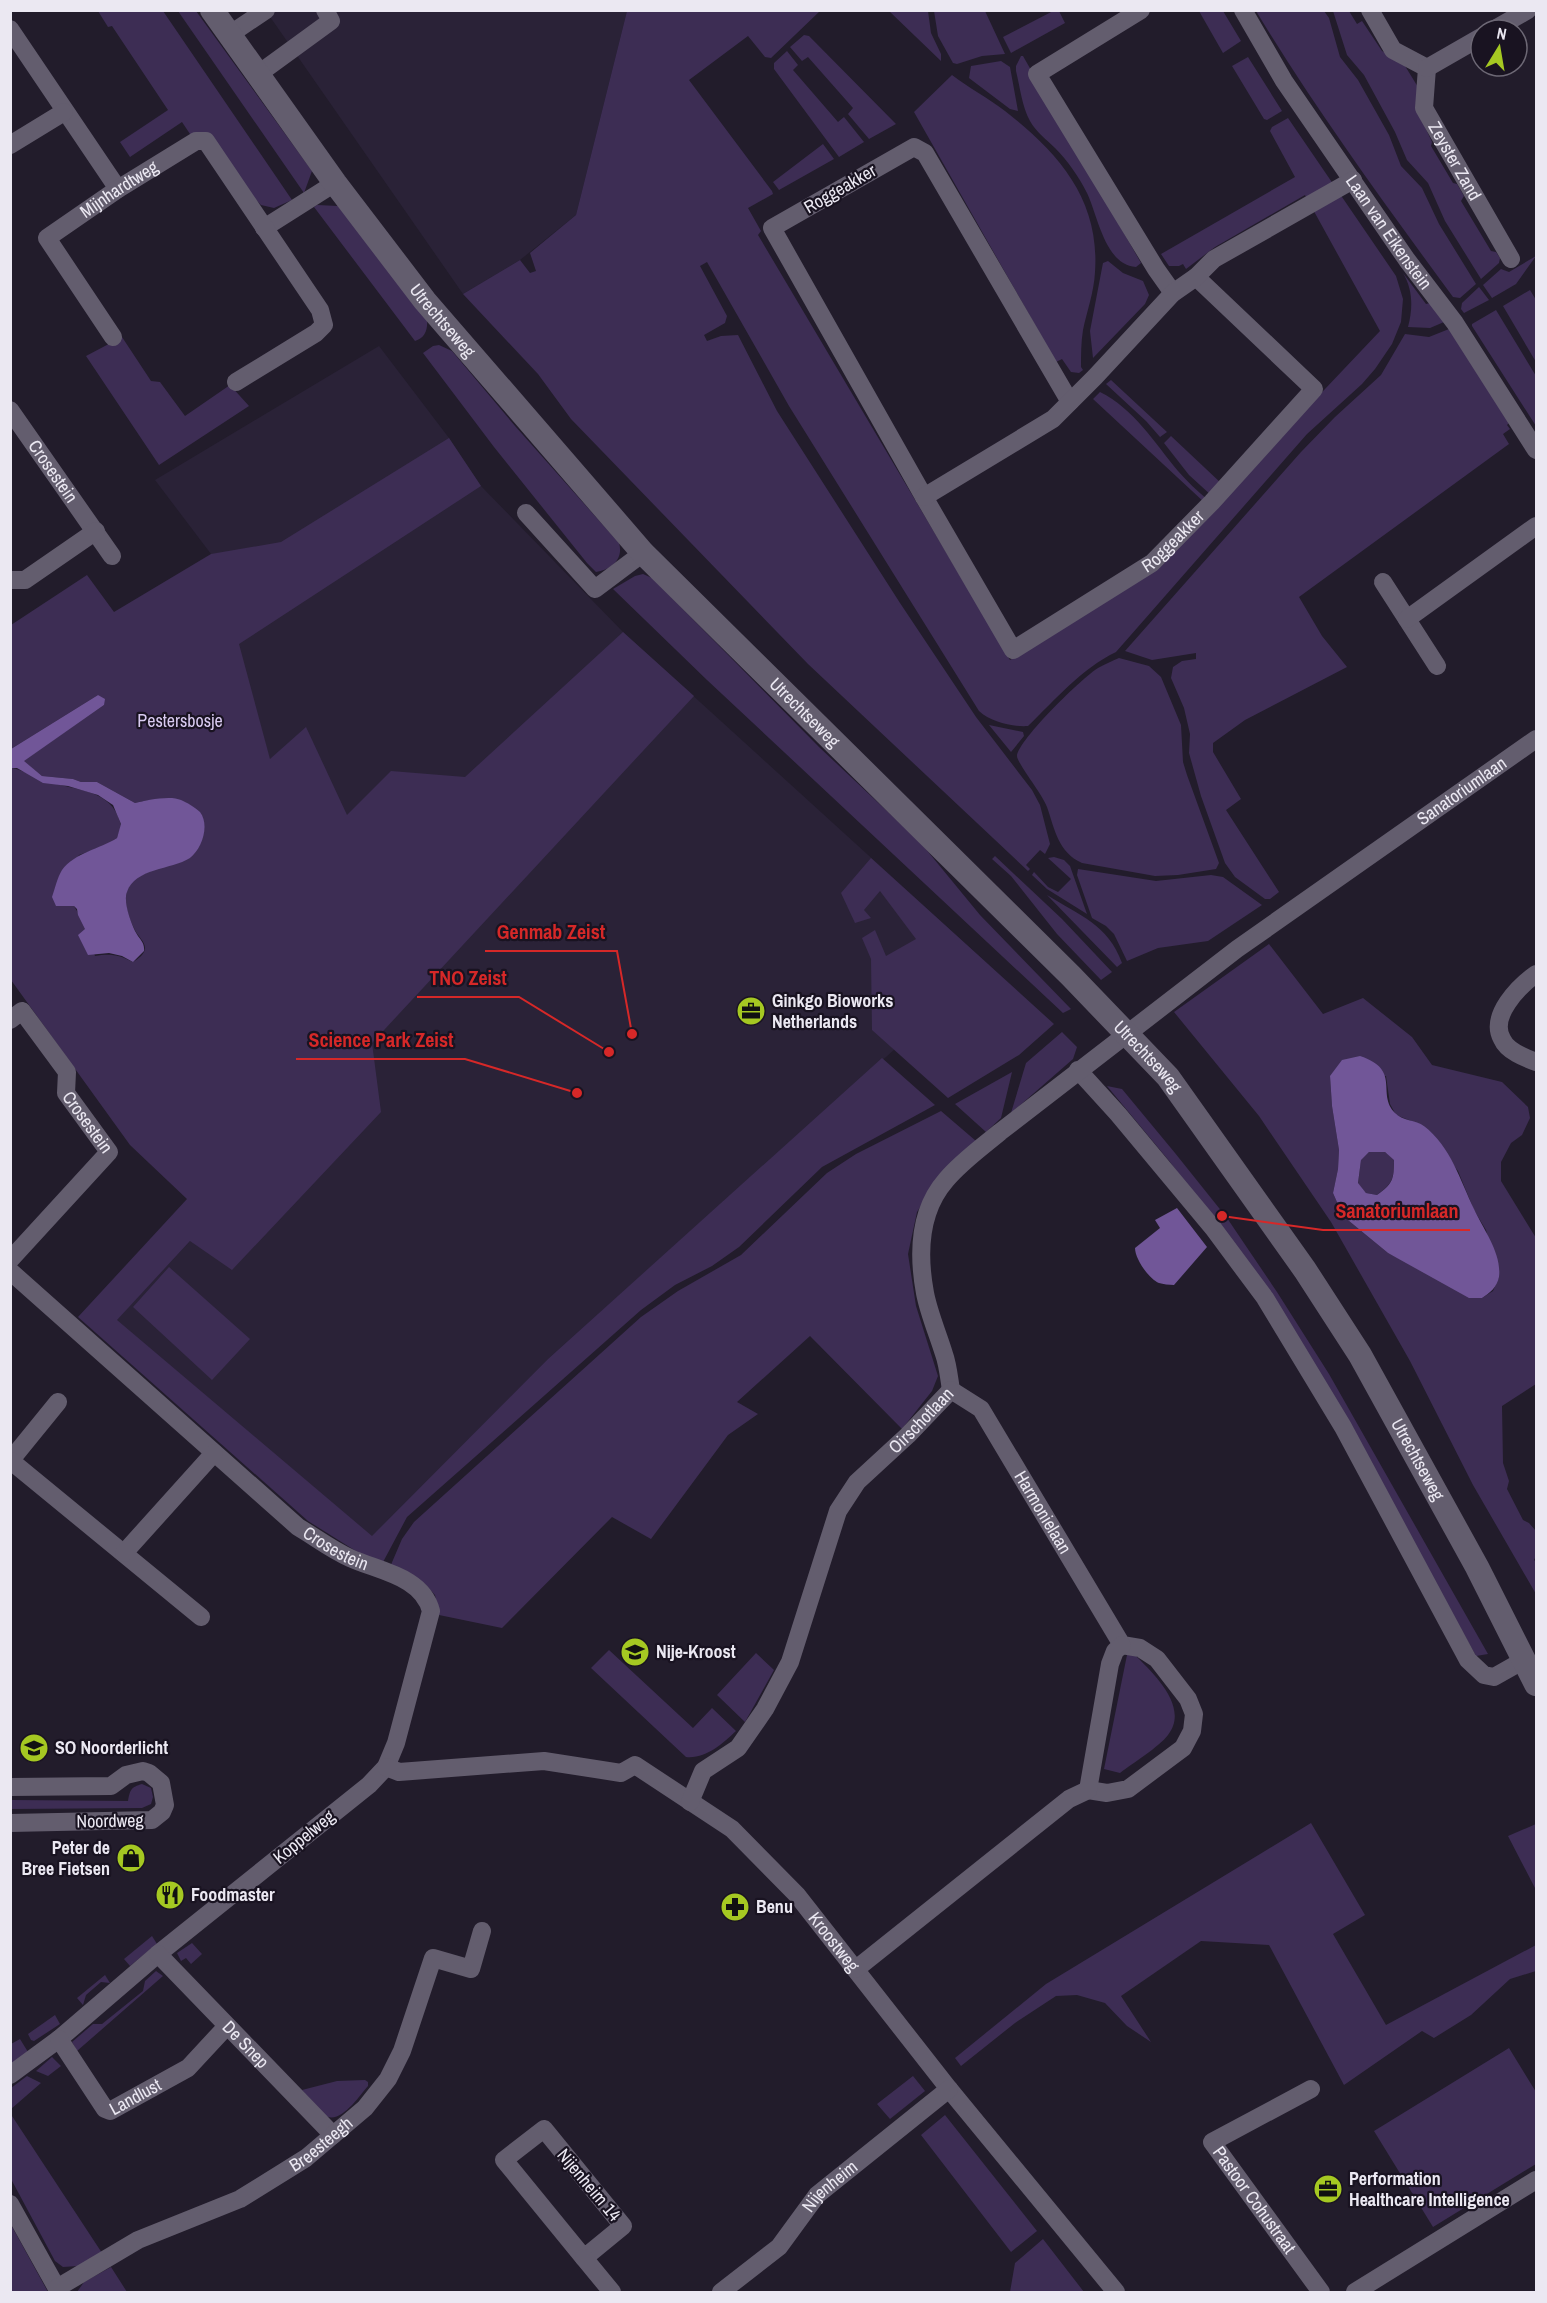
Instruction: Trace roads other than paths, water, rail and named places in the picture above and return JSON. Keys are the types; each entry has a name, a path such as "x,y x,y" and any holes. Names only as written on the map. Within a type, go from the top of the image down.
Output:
{"main road":[{"name":"Utrechtseweg","path":"212,10 335,183 425,301 643,553 1168,1077 1305,1270 1360,1355 1477,1567 1536,1684"}],"street":[{"path":"229,35 266,10"},
{"path":"257,75 330,21 325,10"},
{"path":"1141,10 1037,74 1173,293"},
{"name":"Laan van Eikenstein","path":"1244,10 1284,81 1407,260 1455,323 1536,450"},
{"path":"1370,10 1393,50 1427,68 1469,44"},
{"path":"1515,18 1529,10 1536,17"},
{"path":"10,29 118,189"},
{"name":"Zeyster Zand","path":"1427,68 1424,108 1511,259"},
{"path":"10,145 64,112"},
{"name":"Mijnhardtweg","path":"113,337 48,238 118,189 196,141 206,141 320,310 324,325 316,333 236,382"},
{"name":"Roggeakker","path":"1070,402 925,153 914,147 772,228 1013,650 1152,563 1212,502 1314,389 1196,277"},
{"path":"924,497 1053,419 1173,293 1196,277 1214,259 1353,180"},
{"path":"264,228 335,183"},
{"name":"Crosestein","path":"10,410 112,556"},
{"path":"526,513 595,589 643,553"},
{"path":"1407,619 1536,525"},
{"path":"10,580 25,580 96,531"},
{"path":"1383,582 1437,666"},
{"name":"Sanatoriumlaan","path":"1125,1033 1237,949 1536,739"},
{"path":"1536,974 1527,980 1504,1007 1498,1025 1502,1040 1522,1057 1536,1062"},
{"name":"Crosestein","path":"10,1020 22,1011 67,1072 66,1093 109,1152 10,1260"},
{"name":"Oirschotlaan","path":"690,1802 703,1771 738,1748 765,1709 790,1662 838,1511 857,1482 908,1435 951,1390 945,1357 925,1295 920,1258 922,1232 930,1206 945,1181 968,1158 1125,1033"},
{"path":"1078,1070 1199,1212 1264,1298 1343,1427 1468,1660 1484,1675 1494,1677 1524,1660"},
{"name":"Crosestein","path":"10,1271 298,1527 350,1558 411,1583 428,1598 432,1611"},
{"name":"Harmonielaan","path":"951,1390 981,1409 1122,1645"},
{"path":"58,1402 11,1461 201,1617"},
{"path":"124,1553 214,1453"},
{"name":"Koppelweg","path":"10,2075 59,2039 158,1954 369,1785 386,1767 396,1743 432,1611"},
{"path":"856,1969 1069,1799 1088,1790 1107,1793 1128,1789 1183,1748 1192,1731 1194,1714 1188,1699 1157,1659 1140,1648 1122,1645 1115,1651 1110,1664 1088,1790"},
{"name":"Kroostweg","path":"386,1767 399,1772 544,1761 621,1773 635,1765 732,1829 797,1895 948,2089 1116,2292"},
{"name":"Noordweg","path":"10,1787 111,1786 126,1775 142,1771 149,1773 161,1783 165,1804 162,1812 152,1820 10,1823"},
{"name":"Breesteegh","path":"58,2290 138,2240 240,2199 306,2158 365,2108 388,2079 402,2051 433,1958 471,1969 482,1931"},
{"name":"De Snep","path":"158,1954 333,2135"},
{"name":"Landlust","path":"59,2039 105,2109 110,2111 188,2068 227,2026"},
{"name":"Nijenheim","path":"721,2292 779,2247 817,2194 948,2089"},
{"name":"Pastoor Cohustraat","path":"1311,2089 1212,2142 1321,2292"},
{"name":"Nijenheim 14","path":"544,2129 623,2226 584,2258 504,2160 544,2129"},
{"path":"1355,2292 1536,2180"},
{"path":"10,2204 58,2290"},
{"path":"584,2258 612,2292"}],"place":[{"name":"Ginkgo Bioworks Netherlands","path":"751,1011"},
{"name":"Genmab Zeist","path":"632,1034"},
{"name":"TNO Zeist","path":"609,1052"},
{"name":"Science Park Zeist","path":"577,1093"},
{"name":"Sanatoriumlaan","path":"1222,1216"},
{"name":"Nije-Kroost","path":"635,1652"},
{"name":"SO Noorderlicht","path":"34,1748"},
{"name":"Peter de Bree Fietsen","path":"131,1858"},
{"name":"Foodmaster","path":"170,1895"},
{"name":"Benu","path":"735,1907"},
{"name":"Performation Healthcare Intelligence","path":"1328,2189"}],"park label":[{"name":"Pestersbosje","path":"180,721"}]}
